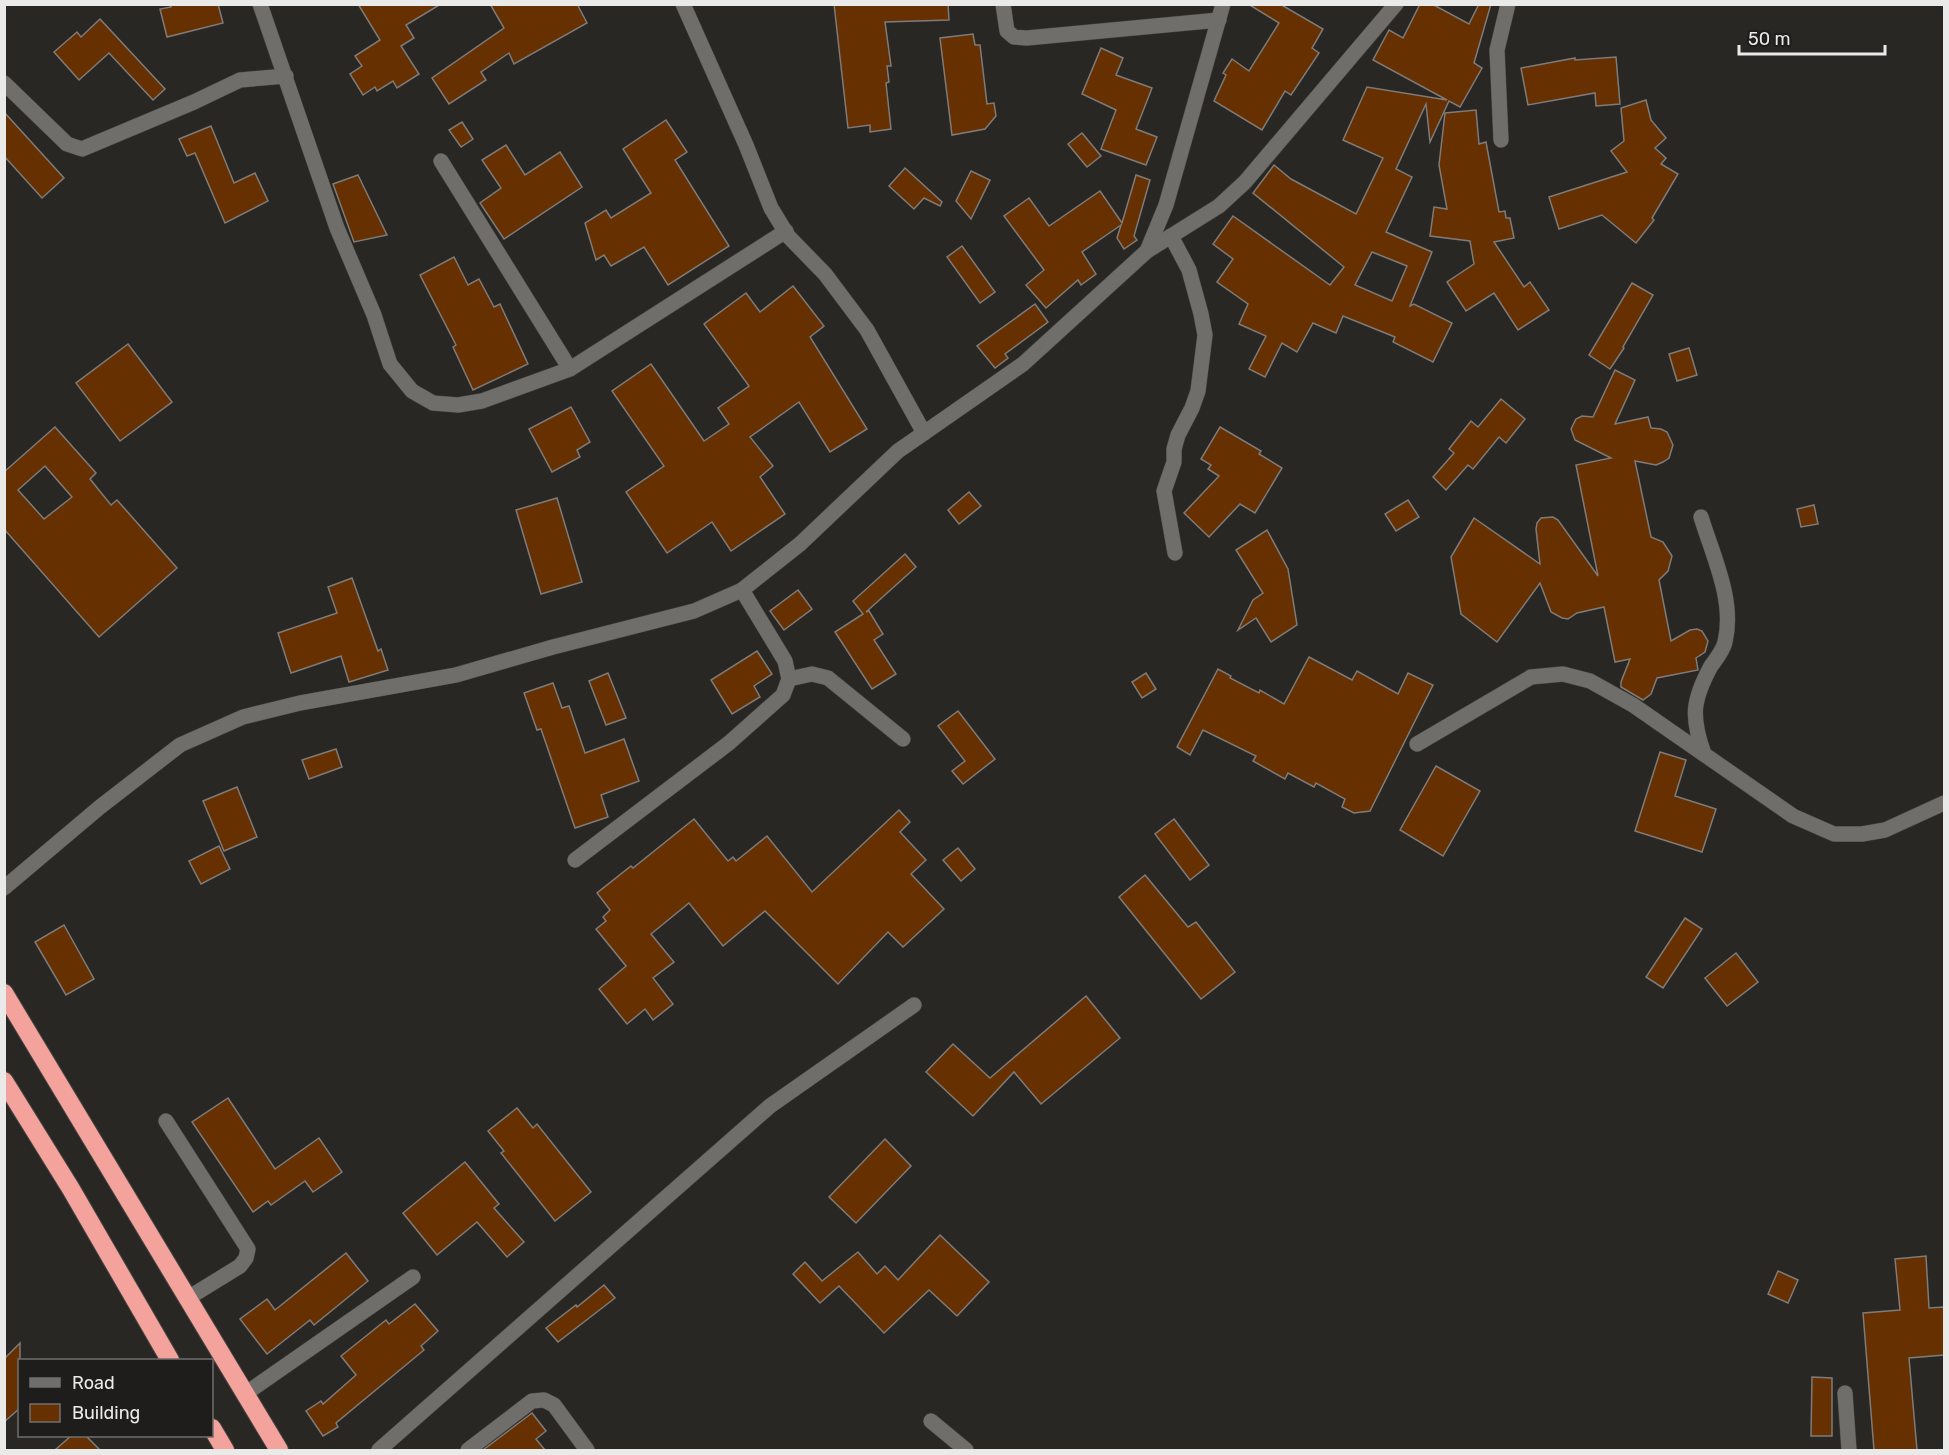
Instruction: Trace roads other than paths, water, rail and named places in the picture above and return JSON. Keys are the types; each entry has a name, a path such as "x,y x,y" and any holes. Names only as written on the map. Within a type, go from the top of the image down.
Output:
{"highway":[{"path":"4,993 279,1450"},
{"path":"4,1081 71,1189 169,1359"},
{"path":"213,1430 225,1450"}],"street":[{"path":"260,4 337,228 374,315 390,364 412,391 433,403 458,405 482,401 570,369 786,231"},
{"path":"683,4 746,145 771,208 786,231 825,273 867,330 924,434"},
{"path":"1003,4 1007,31 1014,37 1219,20"},
{"path":"1147,251 1166,205 1223,4"},
{"path":"4,888 100,807 180,746 243,717 456,675 564,644 694,611 742,590 800,544 898,451 1023,364 1147,251 1219,206 1245,182 1396,4"},
{"path":"1501,140 1497,50 1508,4"},
{"path":"4,83 67,144 82,149 240,80 286,76"},
{"path":"441,160 570,369"},
{"path":"1171,236 1189,270 1202,314 1205,335 1198,392 1178,435 1174,449 1174,462 1164,490 1175,553"},
{"path":"1701,517 1726,598 1728,623 1725,644 1710,669 1694,707 1695,729 1704,754"},
{"path":"575,860 729,743 783,695 789,679 785,661 742,590"},
{"path":"789,679 812,674 828,678 903,740"},
{"path":"1417,744 1531,677 1563,674 1590,681 1633,705 1794,816 1834,834 1862,834 1885,830 1944,803"},
{"path":"379,1450 770,1106 914,1005"},
{"path":"166,1121 248,1249 246,1258 240,1266 188,1298"},
{"path":"245,1394 413,1277"},
{"path":"1845,1392 1849,1450"},
{"path":"468,1450 532,1401 544,1400 554,1405 587,1450"},
{"path":"931,1421 966,1450"}]}
